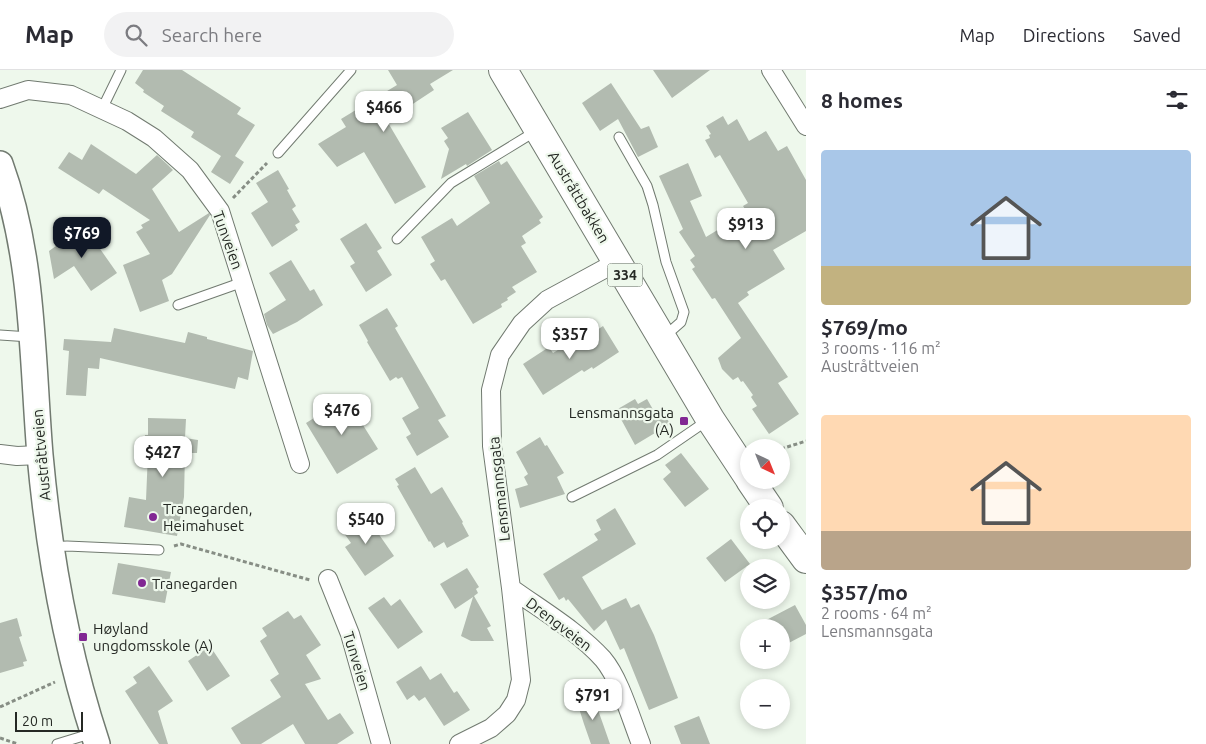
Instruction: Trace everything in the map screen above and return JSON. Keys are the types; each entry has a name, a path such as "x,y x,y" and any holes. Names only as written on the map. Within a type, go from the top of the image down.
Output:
{"main road":[{"name":"Austråttbakken","path":"504,70 710,419 740,465"},
{"name":"Austråttveien","path":"0,164 6,203 28,293 33,337 40,455 50,547 70,650 95,738"},
{"path":"790,537 806,559"}],"street":[{"path":"773,71 806,126"},
{"name":"Tunveien","path":"0,98 28,90 71,95 127,120 154,138 190,170 220,210 300,464"},
{"name":"Lensmannsgata","path":"458,744 490,728 507,714 516,700 521,680 492,446 491,390 500,355 522,323 547,300 617,262"},
{"path":"0,454 17,456 40,455"},
{"name":"Tunveien","path":"328,579 350,634 381,744"},
{"name":"Drengveien","path":"511,588 583,640 604,660 615,680 641,744"}],"lane":[{"path":"102,109 121,70"},
{"path":"278,152 351,70"},
{"path":"397,239 451,183 538,130"},
{"path":"619,137 647,186 666,262 684,312 681,322 662,338"},
{"path":"178,305 243,282"},
{"path":"0,335 33,337"},
{"path":"572,497 657,455 710,419"},
{"path":"50,547 159,550"},
{"path":"57,744 95,738"}],"path":[{"path":"220,210 278,152"},
{"path":"790,446 806,441"},
{"path":"159,550 180,544 307,580 328,579"},
{"path":"0,707 58,681"},
{"path":"0,738 18,744"}],"building":[{"path":"143,70 182,70 241,108 237,114 255,125 235,156 244,162 230,184 211,172 221,156 191,137 194,132 161,111 164,106 143,92 144,90 135,83"},
{"path":"388,70 453,70 430,84 434,90 387,121 426,187 395,204 364,152 337,167 318,144 346,127 341,119 397,85"},
{"path":"653,70 710,70 672,98"},
{"path":"611,83 641,129 649,126 658,147 638,157 618,119 600,131 582,103"},
{"path":"468,112 492,150 467,166 466,164 441,179 449,149 444,141 448,138 441,128"},
{"path":"723,116 728,125 737,119 749,141 766,131 778,151 787,146 806,180 806,231 773,250 785,269 747,292 749,295 738,303 788,377 778,383 799,414 769,434 752,409 757,406 751,397 753,395 743,381 741,382 738,377 733,380 722,369 718,358 741,338 715,298 712,299 692,269 695,267 690,260 695,256 679,232 683,229 659,176 688,163 702,196 690,201 706,237 747,212 743,206 748,203 720,155 715,158 705,140 710,138 709,135 711,134 706,126"},
{"path":"91,144 136,174 157,155 173,170 152,189 179,232 209,213 210,215 172,274 162,280 169,301 140,312 123,265 150,254 136,232 143,228 141,225 150,220 103,189 99,194 58,168 69,152 82,160"},
{"path":"499,161 501,165 507,161 543,217 539,220 541,223 522,236 526,243 521,246 537,272 512,287 516,292 501,304 502,307 473,324 445,279 441,281 430,264 435,261 421,237 452,218 457,226 490,203 474,176"},
{"path":"278,170 289,189 287,190 296,206 292,209 300,222 295,225 298,230 272,247 251,213 268,202 256,183"},
{"path":"366,223 382,248 377,251 392,275 366,292 350,266 355,263 340,239"},
{"path":"84,226 117,273 91,291 74,266 54,279 49,251"},
{"path":"291,260 310,291 314,289 323,305 297,322 273,334 267,325 264,314 286,300 269,273"},
{"path":"387,308 398,326 395,328 446,416 438,420 449,437 417,456 406,437 411,434 402,418 419,408 402,377 398,379 396,377 390,381 359,325"},
{"path":"603,326 619,352 593,369 592,367 584,372 582,370 543,395 523,364 549,347 553,353 586,333 588,336"},
{"path":"114,328 185,343 188,332 253,351 248,380 238,377 235,389 100,358 99,369 88,368 86,396 66,395 69,351 63,350 64,339 111,342"},
{"path":"346,398 378,449 337,474 306,423"},
{"path":"635,399 638,404 647,399 655,413 662,409 670,424 635,445 616,410"},
{"path":"148,418 186,419 185,438 198,440 197,453 185,453 184,497 177,536 124,527 129,497 146,500 148,453 144,452 145,435 148,435"},
{"path":"540,437 564,473 557,477 565,494 520,508 515,489 528,485 524,477 528,474 516,452"},
{"path":"681,453 709,489 685,507 663,479 671,472 665,465"},
{"path":"415,467 431,494 442,487 463,522 469,536 447,548 444,542 434,548 429,542 397,486 399,485 395,479"},
{"path":"615,508 636,544 582,577 602,610 626,598 631,608 639,604 654,635 678,698 649,710 624,648 620,650 606,620 594,631 568,599 566,601 564,597 559,600 543,574 598,540 594,534 601,530 596,520"},
{"path":"364,513 394,556 365,576 345,547 351,543 341,529"},
{"path":"731,539 746,559 740,559 740,571 725,582 706,558"},
{"name":"Tranegarden","path":"118,563 171,572 165,603 112,594"},
{"path":"467,568 479,587 476,589 478,593 474,596 491,626 487,628 494,641 471,641 461,636 473,597 455,609 440,584"},
{"path":"384,597 391,606 400,599 423,632 398,649 368,608"},
{"path":"795,605 806,625 806,634 790,642 790,619 768,619"},
{"path":"288,611 294,619 301,615 321,645 306,655 321,679 305,684 328,720 340,713 354,733 337,744 305,744 293,724 261,744 241,744 231,728 281,697 270,680 279,674 260,641 267,636 262,628"},
{"path":"17,618 22,636 19,637 27,661 23,662 24,666 0,673 0,623"},
{"path":"210,646 230,676 207,691 188,661"},
{"path":"149,666 173,701 158,711 168,744 159,744 125,691 137,683 133,677"},
{"path":"421,666 430,680 441,673 454,693 457,691 470,710 444,726 425,697 419,701 414,695 407,700 396,682"},
{"path":"593,696 610,744 591,744 576,699"},
{"path":"699,716 710,744 681,744 674,726"}],"place":[{"name":"Lensmannsgata (A)","path":"684,421"},
{"name":"Tranegarden, Heimahuset","path":"153,517"},
{"name":"Tranegarden","path":"142,583"},
{"name":"Høyland ungdomsskole (A)","path":"83,637"}]}
